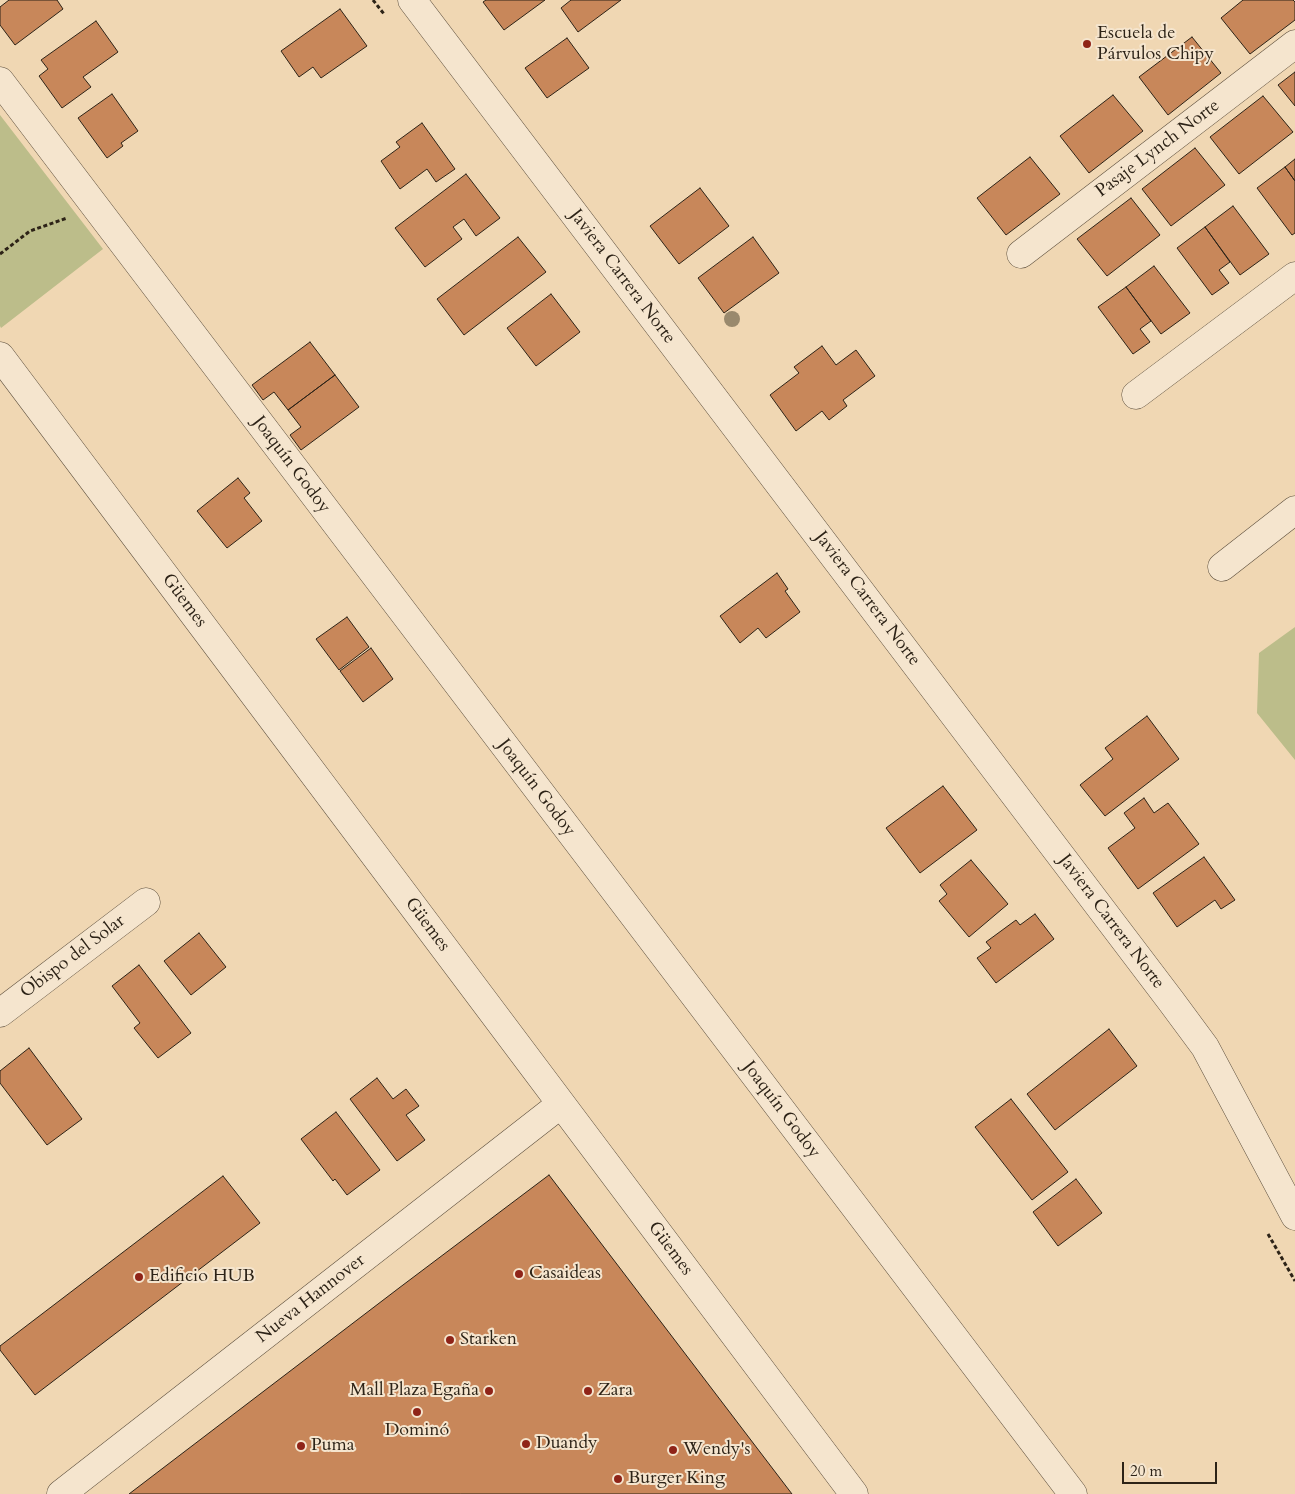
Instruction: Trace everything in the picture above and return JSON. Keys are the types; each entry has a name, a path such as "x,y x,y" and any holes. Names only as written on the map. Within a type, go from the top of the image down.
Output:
{"street":[{"name":"Javiera Carrera Norte","path":"412,0 1171,1001 1204,1047 1295,1216"},
{"name":"Pasaje Lynch Norte","path":"1021,254 1295,44"},
{"name":"Joaquín Godoy","path":"0,81 1073,1494"},
{"path":"1136,395 1295,276"},
{"name":"Güemes","path":"0,356 854,1494"},
{"path":"1222,567 1295,510"},
{"name":"Obispo del Solar","path":"0,1013 146,902"},
{"name":"Nueva Hannover","path":"61,1494 560,1104"}],"path":[{"path":"373,0 385,16"},
{"path":"0,254 30,231 96,208"},
{"path":"1266,1231 1295,1281"}],"green space":[{"path":"0,115 103,249 1,328 0,326"},
{"path":"1295,627 1295,760 1257,713 1259,653"}],"building":[{"path":"9,0 57,0 63,9 15,45 0,25 0,7"},
{"path":"486,0 545,0 504,30 483,2"},
{"path":"571,0 621,0 578,32 561,8"},
{"path":"1243,0 1293,0 1295,2 1295,20 1250,54 1221,18"},
{"path":"340,9 367,46 321,78 313,67 299,77 281,51"},
{"path":"96,21 118,52 83,77 91,87 62,108 39,76 48,69 41,60"},
{"path":"1192,37 1221,73 1168,115 1139,77"},
{"path":"567,38 589,68 547,98 525,68"},
{"path":"1295,72 1295,106 1278,85"},
{"path":"112,94 138,131 121,143 123,146 107,158 78,118"},
{"path":"1113,95 1143,131 1089,173 1060,136"},
{"path":"1263,96 1293,132 1239,174 1210,137"},
{"path":"422,123 455,169 436,182 427,169 400,189 381,161 400,147 396,142"},
{"path":"1195,148 1225,185 1171,226 1142,189"},
{"path":"1030,157 1060,194 1006,235 977,198"},
{"path":"1295,159 1295,181 1285,167"},
{"path":"1285,167 1295,181 1295,233 1292,235 1257,188"},
{"path":"466,174 500,218 476,236 464,219 453,227 462,239 425,267 395,228"},
{"path":"700,188 729,226 679,264 650,226"},
{"path":"1131,198 1160,235 1107,276 1077,239"},
{"path":"1233,206 1269,254 1240,275 1205,227"},
{"path":"1205,227 1230,262 1219,270 1229,283 1212,295 1177,248"},
{"path":"518,237 546,272 464,335 437,299"},
{"path":"753,237 779,273 724,313 698,278"},
{"path":"1154,266 1190,313 1161,334 1126,287"},
{"path":"1126,287 1151,321 1140,329 1150,342 1133,354 1098,307"},
{"path":"551,294 580,332 536,366 507,328"},
{"path":"310,342 335,375 288,410 274,392 263,400 252,385"},
{"path":"822,346 836,365 856,350 875,376 843,400 847,406 829,420 822,411 796,431 770,395 799,373 794,367"},
{"path":"335,375 359,407 301,450 290,435 301,427 288,410"},
{"path":"238,478 250,493 244,498 262,521 227,548 197,511"},
{"path":"777,573 788,589 785,591 800,612 766,638 758,628 740,643 720,616"},
{"path":"347,617 369,647 339,670 316,639"},
{"path":"371,648 393,679 363,702 340,671"},
{"path":"1147,716 1179,759 1105,816 1080,785 1113,759 1105,748"},
{"path":"943,786 977,830 920,873 886,828"},
{"path":"1144,798 1154,813 1168,803 1199,844 1138,889 1108,848 1135,828 1124,813"},
{"path":"1204,857 1235,900 1221,909 1215,900 1177,927 1153,893"},
{"path":"971,860 1008,904 969,937 939,901 947,894 940,885"},
{"path":"1035,914 1054,939 996,983 977,958 991,948 986,942 1016,920 1020,925"},
{"path":"199,933 226,967 191,995 164,961"},
{"path":"139,965 191,1033 158,1058 134,1028 140,1023 112,986"},
{"path":"1109,1029 1137,1066 1055,1130 1027,1094"},
{"path":"29,1048 82,1119 47,1145 0,1083 0,1071"},
{"path":"377,1078 393,1099 406,1089 419,1106 406,1115 425,1140 397,1161 350,1099"},
{"path":"1011,1099 1068,1172 1032,1200 975,1127"},
{"path":"336,1112 380,1170 347,1195 335,1179 333,1181 301,1139"},
{"name":"Mall Plaza Egaña","path":"549,1175 792,1494 129,1494 399,1288"},
{"name":"Edificio HUB","path":"223,1176 260,1223 35,1395 0,1350 0,1346"},
{"path":"1076,1179 1102,1213 1058,1246 1033,1212"}],"place":[{"name":"Escuela de Párvulos Chipy","path":"1087,44"},
{"name":"Casaideas","path":"519,1274"},
{"name":"Edificio HUB","path":"139,1277"},
{"name":"Starken","path":"450,1340"},
{"name":"Mall Plaza Egaña","path":"489,1391"},
{"name":"Zara","path":"588,1391"},
{"name":"Dominó","path":"417,1412"},
{"name":"Duandy","path":"526,1444"},
{"name":"Puma","path":"301,1446"},
{"name":"Wendy's","path":"673,1450"},
{"name":"Burger King","path":"618,1479"}]}
